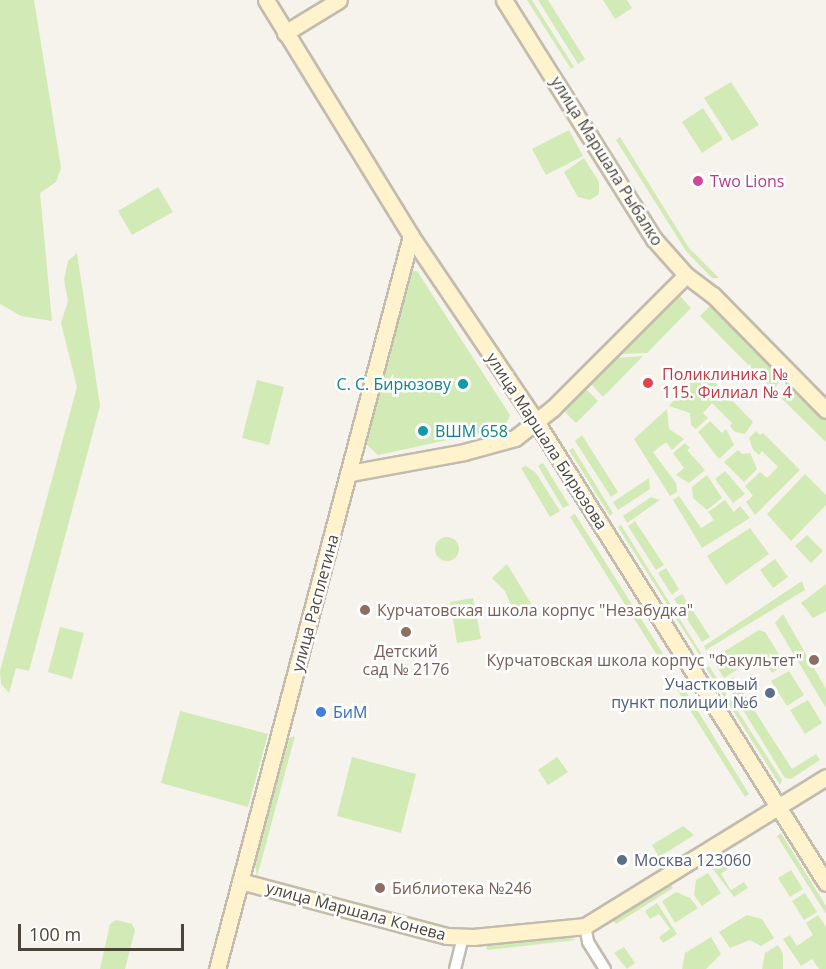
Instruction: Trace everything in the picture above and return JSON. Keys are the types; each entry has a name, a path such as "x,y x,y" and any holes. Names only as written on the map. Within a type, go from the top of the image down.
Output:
{"street":[{"name":"улица Маршала Бирюзова","path":"266,0 411,236 537,423 826,883"},
{"path":"285,33 339,0"},
{"name":"улица Маршала Рыбалко","path":"504,0 654,239 686,275 713,295 826,410"},
{"name":"улица Расплетина","path":"217,969 411,236"},
{"path":"350,473 504,444 537,423 686,275"},
{"name":"улица Маршала Конева","path":"240,881 463,937 585,926 826,777"},
{"path":"585,926 588,942 605,969"},
{"path":"454,969 463,937"}],"green space":[{"path":"0,0 34,0 61,168 56,182 40,193 52,321 21,316 0,304"},
{"path":"527,0 532,0 574,67 571,69"},
{"path":"538,0 548,0 585,59 578,64"},
{"path":"603,0 627,0 632,8 615,19"},
{"path":"731,82 759,125 732,141 704,98"},
{"path":"703,108 723,139 702,153 682,122"},
{"path":"569,130 583,156 546,175 532,149"},
{"path":"620,137 689,248 719,278 712,278 686,251 616,140"},
{"path":"584,158 599,182 599,194 590,200 578,197 564,172"},
{"path":"158,187 173,212 132,235 118,211"},
{"path":"77,253 100,406 29,671 16,668 9,693 1,684 0,671 77,387 61,323 68,301 64,280 68,261"},
{"path":"410,271 417,271 510,415 506,425 490,431 378,455 365,443 364,434 405,277"},
{"path":"680,296 691,308 647,353 620,354"},
{"path":"712,304 784,377 773,390 700,316"},
{"path":"643,356 603,397 591,384 617,358"},
{"path":"705,372 753,422 745,434 735,432 730,426 732,423 712,403 703,413 708,418 696,429 691,425 690,413 669,406 698,373"},
{"path":"257,380 284,387 269,445 242,438"},
{"path":"791,384 826,419 826,442 779,396"},
{"path":"586,389 598,401 576,423 565,412"},
{"path":"667,409 669,429 684,439 672,450 666,442 653,452 676,483 677,492 670,496 634,439"},
{"path":"710,421 722,433 726,429 734,445 719,459 698,432"},
{"path":"756,431 760,435 763,433 800,470 755,515 746,502 753,496 745,486 760,472 767,478 778,467 762,451 759,455 753,450 749,438"},
{"path":"582,435 618,492 611,497 575,441"},
{"path":"685,443 690,448 687,450 705,470 689,483 676,475 684,468 673,453"},
{"path":"573,448 613,513 610,516 569,450"},
{"path":"738,450 742,454 750,453 757,469 744,482 724,462"},
{"path":"543,463 569,505 563,508 538,466"},
{"path":"526,466 536,473 560,511 550,517 521,468"},
{"path":"725,471 745,494 733,503 715,479"},
{"path":"805,474 826,495 826,505 791,541 767,514"},
{"path":"707,475 722,498 707,510 693,498 692,487"},
{"path":"649,478 650,489 618,510 613,502"},
{"path":"679,496 701,528 714,520 708,512 725,500 734,512 740,506 750,518 702,548 673,500"},
{"path":"651,497 660,500 627,523 623,516"},
{"path":"575,514 667,660 662,663 570,517"},
{"path":"635,521 664,565 656,570 628,526"},
{"path":"621,525 701,653 700,656 618,527"},
{"path":"750,528 769,554 726,585 707,556"},
{"path":"807,535 823,551 811,563 795,546"},
{"path":"447,537 456,540 459,549 456,558 447,561 438,558 435,549 438,540"},
{"path":"775,559 788,577 773,588 760,570"},
{"path":"507,564 532,605 515,615 505,591 492,578"},
{"path":"666,568 679,589 672,595 658,573"},
{"path":"802,581 805,590 706,650 704,646"},
{"path":"826,584 826,611 813,618 801,603"},
{"path":"682,594 710,637 702,642 674,599"},
{"path":"473,598 481,639 457,643 450,602"},
{"path":"783,614 826,689 826,708 775,623"},
{"path":"60,627 84,633 72,679 48,672"},
{"path":"759,630 765,632 785,664 772,673 759,656 724,678 712,659"},
{"path":"709,666 782,780 780,785 706,668"},
{"path":"789,671 804,695 787,706 771,681"},
{"path":"733,677 792,769 816,754 820,760 791,779 785,778 725,681"},
{"path":"680,682 749,794 745,797 674,685"},
{"path":"808,700 822,723 805,734 790,710"},
{"path":"180,711 268,734 248,807 161,783"},
{"path":"295,736 257,877 255,864 289,738"},
{"path":"352,757 416,774 401,833 337,816"},
{"path":"557,757 568,772 548,785 538,770"},
{"path":"683,826 694,835 659,857 652,845"},
{"path":"781,833 826,906 826,914 777,836"},
{"path":"727,860 731,867 721,874 731,890 744,882 748,888 734,897 713,869"},
{"path":"791,870 803,889 790,897 778,878"},
{"path":"708,873 721,893 702,906 694,895 696,880"},
{"path":"670,884 673,888 616,924 612,920"},
{"path":"676,892 690,898 698,908 675,923 662,901"},
{"path":"805,893 817,912 804,920 792,901"},
{"path":"657,903 677,934 663,943 659,937 670,929 659,914 650,919 645,911"},
{"path":"747,915 762,919 774,938 761,946 750,940 730,948 719,932"},
{"path":"818,915 826,927 826,969 819,969 812,959 801,966 783,939 790,935 797,946 813,935 806,923"},
{"path":"116,920 132,924 135,930 125,969 100,969 110,924"},
{"path":"566,937 576,940 487,950 486,943"},
{"path":"711,937 721,954 706,969 682,969 685,953"},
{"path":"778,945 783,954 783,969 762,969 765,953"},
{"path":"624,947 635,963 627,969 614,953"}],"place":[{"name":"Two Lions","path":"698,181"},
{"name":"Поликлиника № 115. Филиал № 4","path":"648,383"},
{"name":"С. С. Бирюзову","path":"463,384"},
{"name":"ВШM 658","path":"423,431"},
{"name":"Курчатовская школа корпус \"Незабудка\"","path":"365,610"},
{"name":"Детский сад № 2176","path":"406,632"},
{"name":"Курчатовская школа корпус \"Факультет\"","path":"814,660"},
{"name":"Участковый пункт полиции №6","path":"770,693"},
{"name":"БиМ","path":"321,712"},
{"name":"Москва 123060","path":"622,860"},
{"name":"Библиотека №246","path":"380,888"}]}
